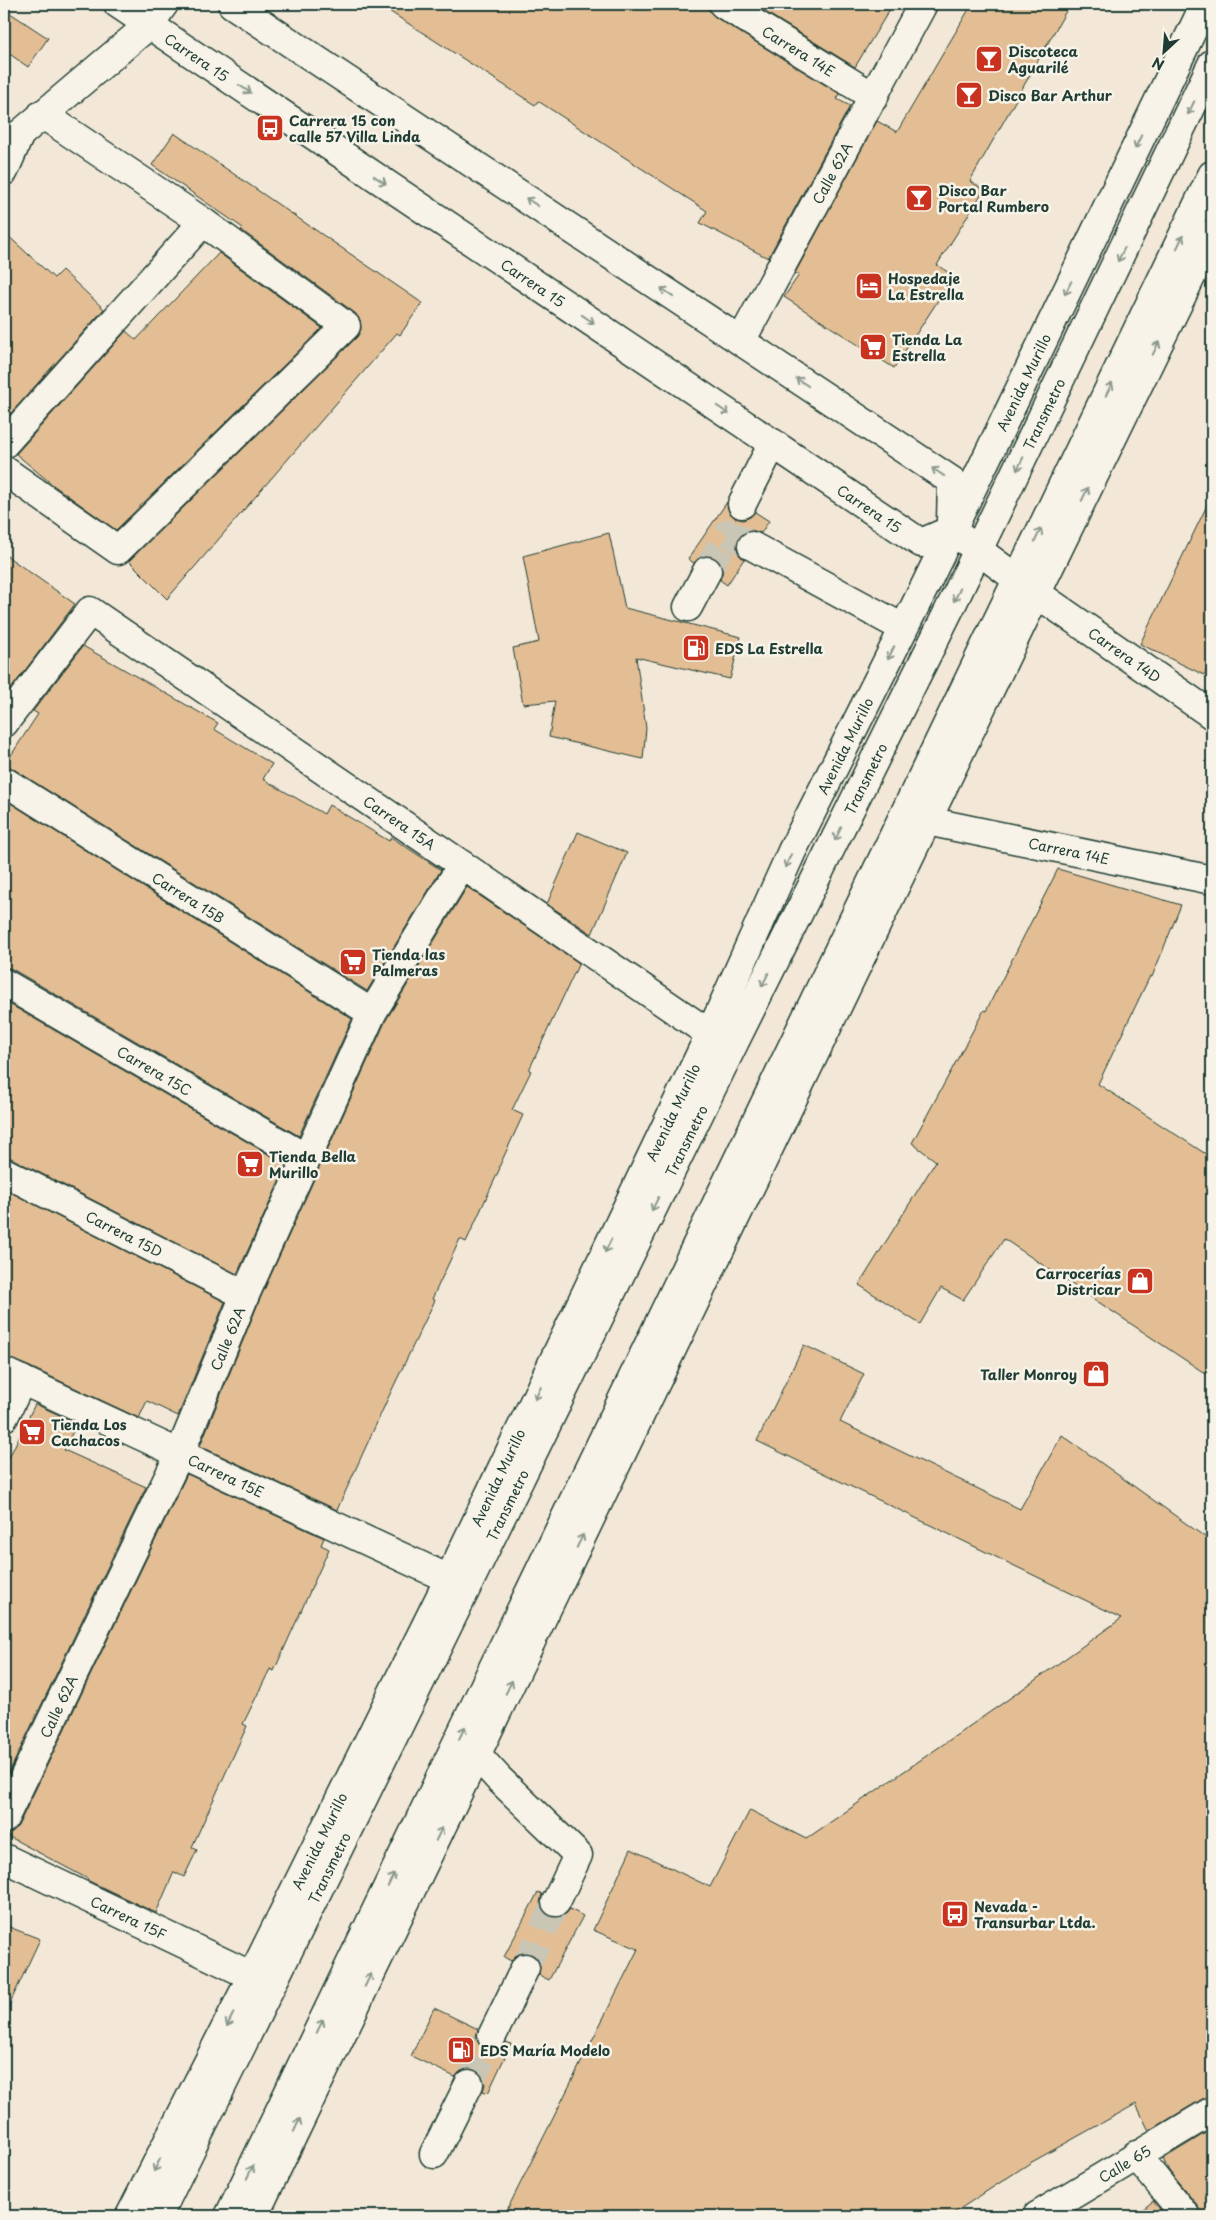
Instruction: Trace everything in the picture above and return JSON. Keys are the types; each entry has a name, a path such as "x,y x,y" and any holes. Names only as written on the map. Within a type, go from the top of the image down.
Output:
{"main road":[{"name":"Carrera 15","path":"118,4 156,14 773,444 921,543 951,530"},
{"path":"232,4 952,481 951,530 1026,586"},
{"name":"Carrera 14E","path":"723,4 874,97"},
{"name":"Calle 62A","path":"741,341 923,4"},
{"name":"Avenida Murillo","path":"130,2216 252,1976 449,1578 710,1034 792,851 951,530 1205,4"},
{"path":"4,171 12,138 156,14"},
{"name":"Transmetro","path":"158,2216 978,551 1212,64"},
{"path":"4,470 118,550 346,326 203,222 42,114"},
{"path":"254,2216 927,821 1026,586 1212,175"},
{"path":"4,444 203,222"},
{"path":"229,2216 981,657 1026,586 1211,241"},
{"path":"742,504 773,444"},
{"path":"752,546 903,628"},
{"path":"688,607 707,572"},
{"name":"Carrera 14D","path":"1026,586 1212,715"},
{"name":"Carrera 15A","path":"4,723 90,611 710,1034"},
{"name":"Carrera 15B","path":"4,781 372,1014"},
{"name":"Carrera 14E","path":"927,821 1212,880"},
{"name":"Calle 62A","path":"4,1819 180,1453 245,1295 372,1014 462,865"},
{"name":"Carrera 15C","path":"4,983 306,1158"},
{"name":"Carrera 15D","path":"4,1172 245,1295"},
{"path":"4,1417 13,1376"},
{"name":"Carrera 15E","path":"13,1376 449,1578"},
{"path":"477,1755 578,1855 556,1902"},
{"name":"Carrera 15F","path":"4,1858 252,1976"},
{"path":"492,2036 525,1968"},
{"path":"434,2154 469,2084"},
{"name":"Calle 65","path":"1037,2216 1212,2111"},
{"path":"1136,2155 1186,2216"}],"building":[{"path":"378,4 707,4 710,12 715,17 840,94 837,99 850,106 768,258 700,223 707,211 538,101 535,105"},
{"path":"752,4 893,4 855,67"},
{"path":"972,4 1070,4 970,181 984,190 937,265 954,276 894,368 784,297 799,275 795,273 877,121 897,132"},
{"path":"4,9 48,38 28,67 4,50"},
{"path":"174,133 422,303 400,335 397,333 167,599 129,561 357,337 361,329 360,320 355,313 241,230 243,228 152,165"},
{"path":"4,232 54,278 62,270 104,309 4,421"},
{"path":"219,253 322,328 116,530 53,485 16,454 126,331 136,340"},
{"path":"1212,495 1212,657 1204,675 1140,644"},
{"path":"727,502 729,512 735,518 743,520 755,512 769,521 761,533 751,530 744,532 739,538 736,547 738,554 744,559 727,585 720,580 723,570 720,562 715,557 706,555 694,563 688,559"},
{"path":"609,533 625,608 741,637 730,679 636,657 646,728 643,759 549,737 555,701 523,704 513,648 539,642 523,556"},
{"path":"4,554 75,604 8,693 4,690"},
{"path":"83,646 218,723 214,729 272,764 263,779 324,814 329,805 389,841 391,837 441,870 367,991 12,768 4,766 38,714 33,711"},
{"path":"4,799 352,1019 299,1136 12,969 4,967"},
{"path":"578,832 627,853 592,934 547,904"},
{"name":"Carrocerías Districar","path":"1058,869 1181,905 1152,977 1150,976 1098,1084 1212,1158 1212,1378 1004,1239 963,1300 941,1288 920,1324 859,1285 936,1161 912,1143 984,1010 986,1011"},
{"path":"467,887 579,963 512,1110 523,1115 500,1168 466,1242 460,1239 432,1299 435,1300 337,1510 200,1446 259,1301 386,1020"},
{"path":"4,1001 287,1165 237,1274 4,1156"},
{"path":"4,1189 225,1302 178,1416 147,1401 139,1418 4,1356"},
{"name":"Nevada - Transurbar Ltda.","path":"804,1345 864,1374 840,1422 1020,1509 1062,1435 1212,1542 1212,2095 1149,2131 1136,2104 1030,2163 949,2216 504,2216 638,1949 593,1930 631,1849 710,1887 750,1810 806,1839 1122,1618 757,1441"},
{"path":"35,1404 77,1423 64,1450 146,1487 4,1783 4,1468"},
{"path":"187,1474 324,1538 321,1545 329,1549 274,1671 270,1669 243,1724 247,1726 192,1847 197,1850 184,1877 174,1872 156,1913 87,1880 4,1834 12,1832 18,1826"},
{"path":"538,1892 542,1894 540,1903 543,1911 549,1916 558,1917 565,1915 570,1909 583,1916 549,1980 539,1975 540,1966 538,1959 532,1954 523,1953 516,1955 511,1961 504,1957"},
{"path":"4,1925 40,1939 4,2016"},
{"name":"EDS María Modelo","path":"434,2008 478,2029 476,2037 479,2044 486,2050 494,2051 500,2049 506,2042 511,2044 488,2093 483,2091 485,2084 482,2076 476,2070 469,2068 461,2071 455,2077 411,2056"},
{"path":"1212,2129 1212,2216 1201,2216 1198,2206 1169,2171 1163,2159"},
{"path":"1153,2201 1166,2216 1135,2216"}],"tunnel":[{"path":"707,571 728,533 752,546"},
{"path":"525,1968 556,1902"},
{"path":"469,2084 492,2036"}],"place":[{"name":"Discoteca Aguarilé","path":"989,59"},
{"name":"Disco Bar Arthur","path":"969,95"},
{"name":"Carrera 15 con calle 57 Villa Linda","path":"270,128"},
{"name":"Disco Bar Portal Rumbero","path":"919,198"},
{"name":"Hospedaje La Estrella","path":"869,286"},
{"name":"Tienda La Estrella","path":"873,347"},
{"name":"EDS La Estrella","path":"696,648"},
{"name":"Tienda las Palmeras","path":"353,962"},
{"name":"Tienda Bella Murillo","path":"250,1164"},
{"name":"Carrocerías Districar","path":"1140,1281"},
{"name":"Taller Monroy","path":"1096,1374"},
{"name":"Tienda Los Cachacos","path":"32,1432"},
{"name":"Nevada - Transurbar Ltda.","path":"955,1914"},
{"name":"EDS María Modelo","path":"461,2050"}]}
